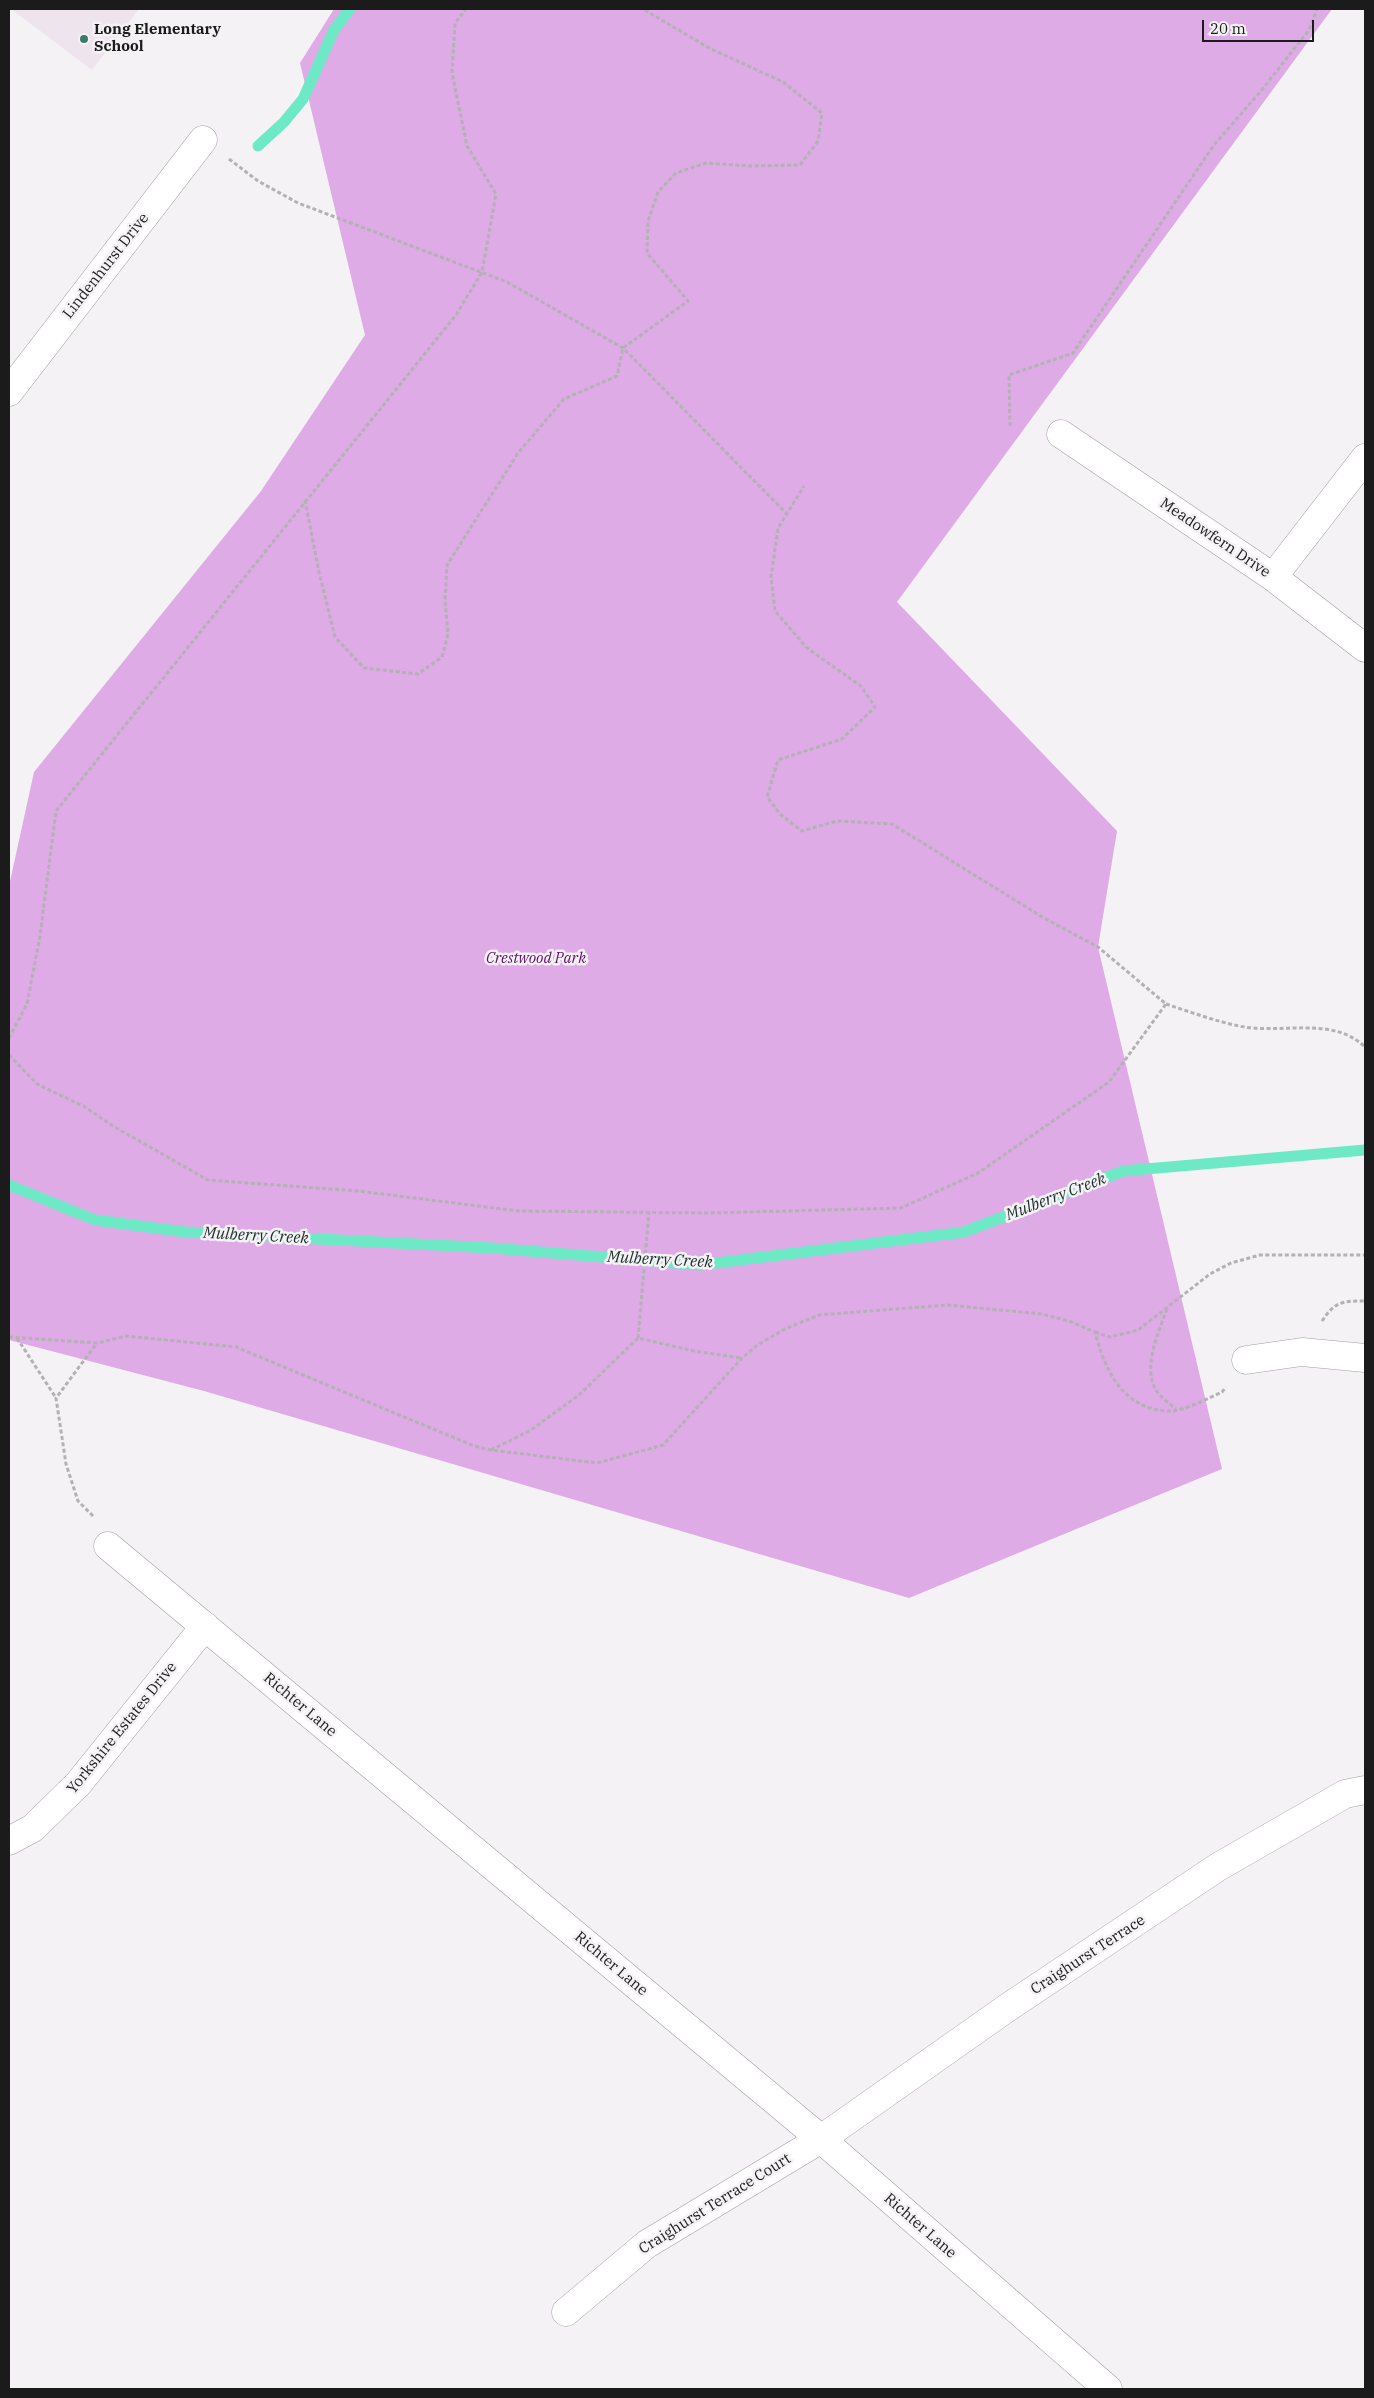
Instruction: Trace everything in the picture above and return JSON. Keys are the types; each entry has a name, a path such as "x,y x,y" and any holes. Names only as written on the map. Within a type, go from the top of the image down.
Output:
{"street":[{"name":"Lindenhurst Drive","path":"9,392 203,140"},
{"name":"Meadowfern Drive","path":"1061,434 1273,577 1365,648"},
{"path":"1273,577 1365,458"},
{"path":"1246,1360 1302,1352 1365,1358"},
{"name":"Richter Lane","path":"108,1546 821,2139 1108,2389"},
{"name":"Yorkshire Estates Drive","path":"9,1841 33,1828 78,1784 205,1626"},
{"name":"Craighurst Terrace","path":"821,2139 1007,2008 1218,1867 1345,1794 1365,1790"},
{"name":"Craighurst Terrace Court","path":"566,2312 646,2244 821,2139"}],"path":[{"path":"9,1038 27,1004 40,936 56,811 456,315 482,272 496,194 467,146 452,73 455,23 466,9"},
{"path":"305,500 319,572 335,636 364,668 418,674 442,657 448,634 445,601 447,565 512,460 564,400 617,376 623,348 688,301 647,253 648,221 658,192 676,173 706,163 752,166 800,166 818,142 822,113 783,82 709,48 644,9"},
{"path":"1010,426 1009,375 1072,352 1214,145 1261,91 1309,30 1317,9"},
{"path":"203,140 258,181 298,203 507,282 623,348 787,514"},
{"path":"804,486 778,528 771,577 775,611 806,648 861,686 875,707 842,739 778,760 767,797 780,814 802,831 837,821 892,824 1044,918 1098,947 1166,1004 1241,1027 1322,1029 1348,1035 1365,1048"},
{"path":"9,1055 37,1084 85,1107 113,1126 208,1180 358,1191 519,1211 708,1213 901,1208 978,1173 1109,1082 1166,1004"},
{"path":"491,1450 531,1430 579,1395 638,1338 649,1212"},
{"path":"9,1337 98,1342 126,1336 236,1347 474,1446 491,1450 597,1463 663,1445 742,1358 785,1329 819,1315 948,1305 1042,1314 1069,1321 1110,1338 1138,1330 1219,1268 1260,1255 1365,1255"},
{"path":"1167,1309 1153,1352 1150,1372 1154,1388 1176,1409"},
{"path":"1095,1332 1098,1347 1115,1382 1126,1395 1141,1406 1169,1412 1222,1392 1246,1360"},
{"path":"17,1338 56,1398 66,1464 78,1501 111,1533 108,1546"},
{"path":"638,1338 694,1352 742,1358"},
{"path":"56,1398 98,1342"}],"shaded area":[{"name":"Long Elementary School","path":"11,9 139,9 92,70"}],"green space":[{"name":"Crestwood Park","path":"334,9 1332,9 897,602 1117,831 1098,947 1222,1469 909,1598 204,1391 9,1340 9,886 34,772 261,491 365,335 300,63"}],"waterway":[{"path":"258,146 284,122 303,99 334,30 350,9"},
{"name":"Mulberry Creek","path":"9,1185 95,1220 185,1232 492,1248 700,1265 964,1232 1123,1171 1365,1150"}],"place":[{"name":"Long Elementary School","path":"84,39"}]}
